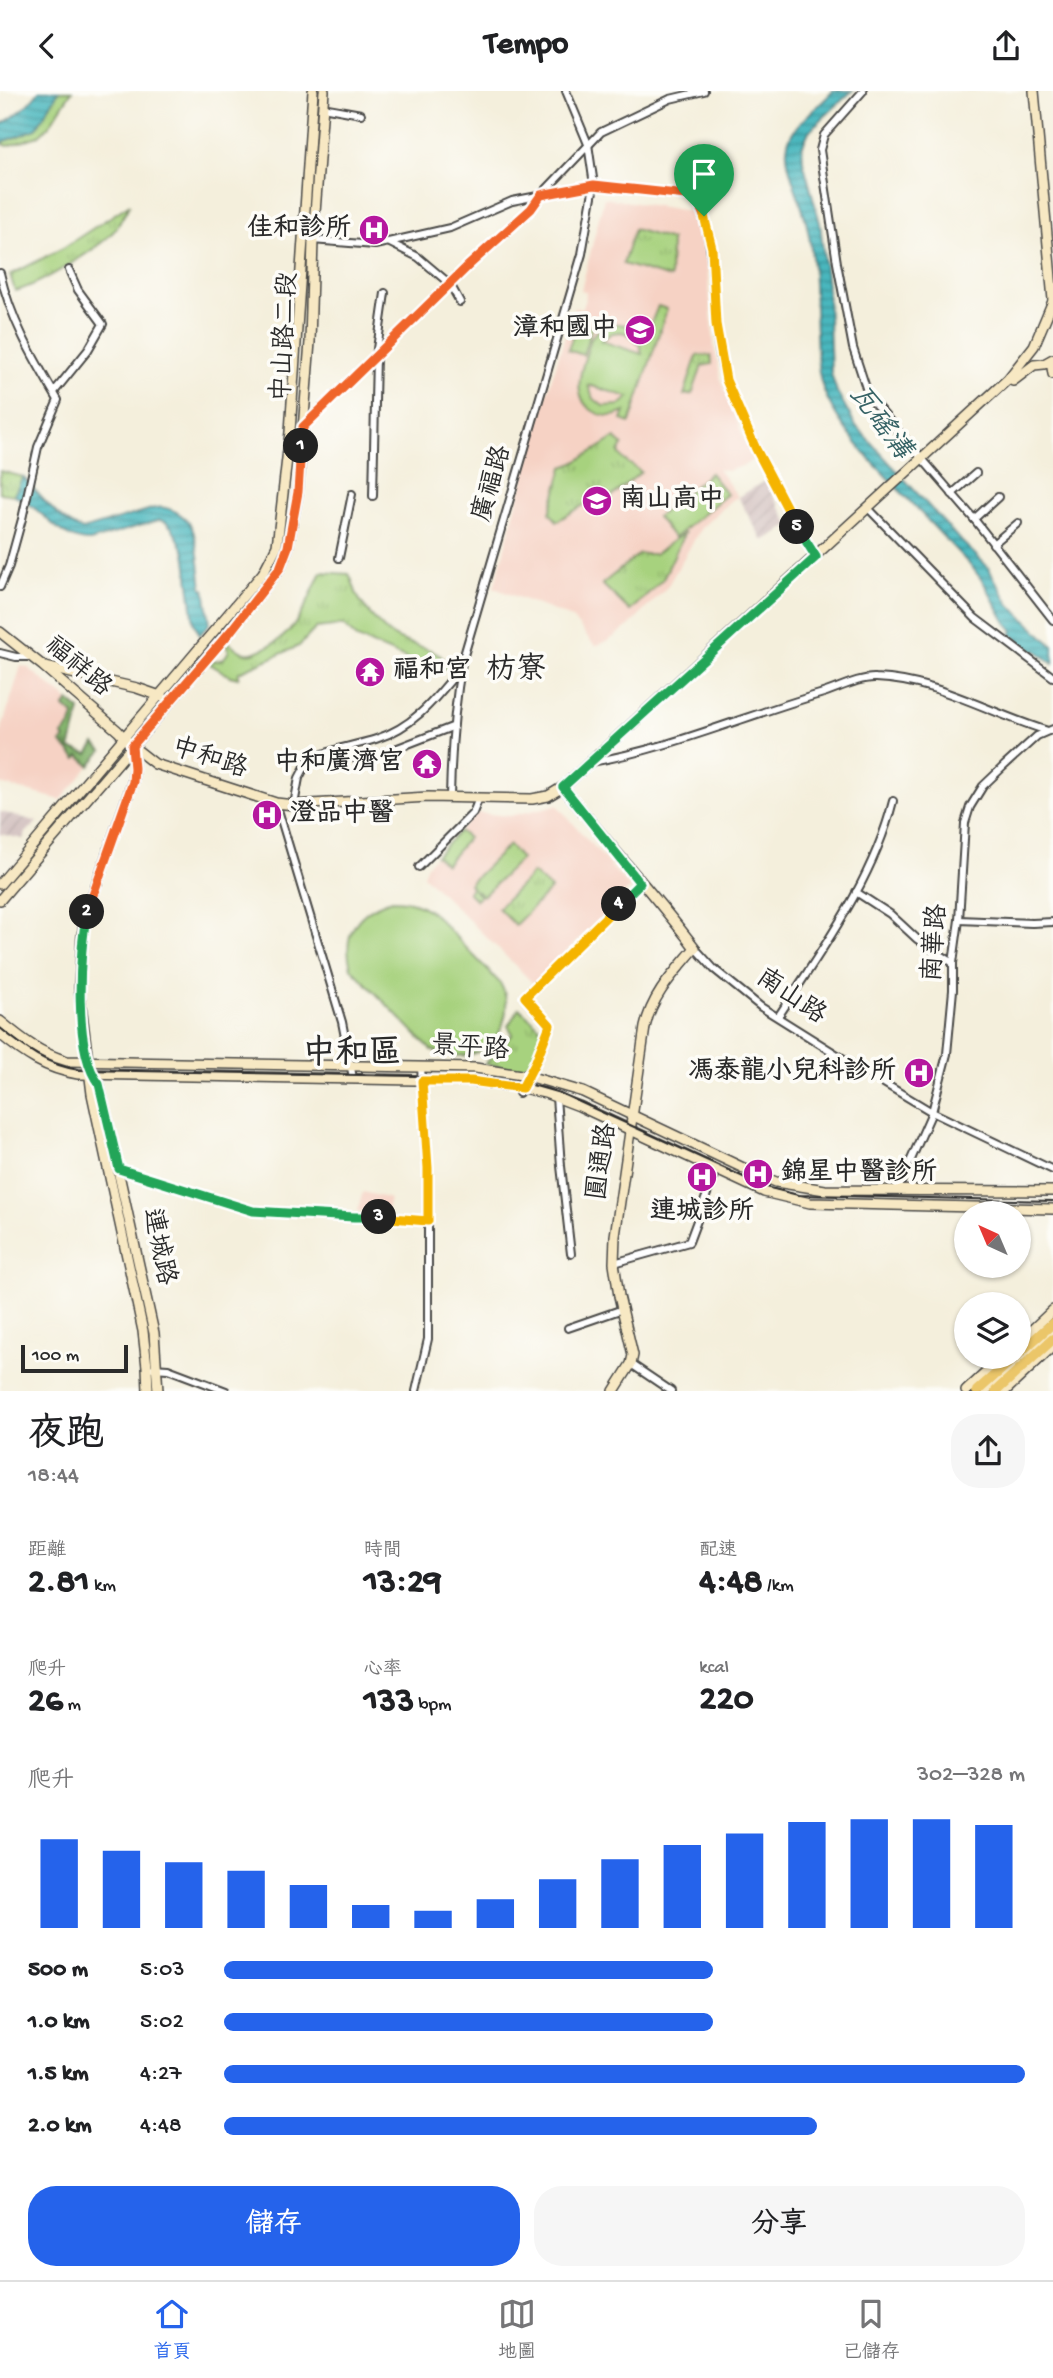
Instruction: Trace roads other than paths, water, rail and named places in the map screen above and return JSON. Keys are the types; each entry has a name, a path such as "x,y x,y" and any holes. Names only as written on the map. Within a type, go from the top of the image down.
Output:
{"highway":[{"path":"1031,1343 1053,1323"},
{"path":"996,1391 1053,1339"},
{"path":"977,1391 1001,1369"}],"street":[{"name":"中山路二段","path":"0,900 173,699 280,568 288,547 298,492 310,342 308,241 313,91"},
{"name":"中山路二段","path":"0,884 263,573 277,547 324,91"},
{"name":"廣福路","path":"450,797 452,727 461,668 582,254 594,185 588,143 566,91"},
{"path":"303,427 531,209 588,143 601,132 670,99 704,91"},
{"path":"863,91 824,135 820,150 853,348 869,397 974,519 1053,620"},
{"name":"中和路","path":"1008,379 1034,346 1053,301 1034,91"},
{"path":"323,107 361,114"},
{"path":"308,241 375,245 450,228 512,201 594,185 696,196 712,248 716,324 726,380 776,490 816,557"},
{"path":"388,242 418,257 450,284 460,302"},
{"path":"54,392 89,350 103,324 78,290 69,270"},
{"path":"0,273 6,300 21,336 58,400 37,447 9,566 0,587"},
{"path":"373,496 374,389 385,293"},
{"name":"中和路","path":"125,738 155,764 276,803 294,805 450,797 532,799 548,796 563,787 1008,379 1034,360 1052,360"},
{"path":"983,403 1034,365 1052,360 1053,374"},
{"path":"952,494 976,473"},
{"path":"339,558 352,494"},
{"path":"974,519 998,497"},
{"path":"868,508 975,618 1053,677"},
{"path":"993,544 1018,523"},
{"name":"福祥路","path":"0,632 125,738"},
{"path":"0,653 32,657"},
{"path":"43,666 173,699"},
{"path":"294,805 299,778 308,761 375,740 410,723 429,706 461,668"},
{"path":"589,762 620,757 679,740 872,677 940,690 1014,721 1052,731"},
{"path":"347,747 359,763 452,727"},
{"name":"南華路","path":"898,1189 932,1112 947,1054 965,823 970,807 983,786 1004,765 1037,736 1052,731"},
{"name":"連城路","path":"132,746 133,782 87,911 82,935 79,988 92,1094 142,1325 148,1391"},
{"name":"南山路","path":"563,787 695,948 734,985 778,1017 932,1112 1053,1170"},
{"path":"419,867 472,813 479,798"},
{"path":"778,1017 856,892 879,845 893,801"},
{"path":"276,803 342,1022 353,1078"},
{"path":"521,1091 550,1025 525,997 640,883"},
{"path":"856,892 890,914 917,939 953,963"},
{"path":"959,920 1053,922"},
{"name":"圓通路","path":"631,1364 634,1355 614,1263 615,1236 632,1115 648,1012 668,979 695,948"},
{"name":"景平路","path":"0,1021 47,1056 67,1061 475,1068 528,1076 583,1092 776,1182 825,1190 1053,1191"},
{"name":"景平路","path":"0,1034 30,1058 43,1064 65,1072 91,1075 471,1081 556,1097 764,1192 810,1203 1053,1209"},
{"path":"416,1391 428,1339 428,1168 421,1067"},
{"name":"連城路","path":"91,1075 99,1084 154,1333 158,1391"},
{"path":"556,1097 571,1254"},
{"path":"119,1169 253,1211 428,1221"},
{"path":"614,1263 690,1242 716,1170"},
{"path":"568,1328 622,1309"},
{"path":"1031,1331 1053,1310"},
{"path":"986,1391 1053,1332"},
{"path":"1005,1391 1053,1346"},
{"path":"614,1391 631,1364 670,1391"},
{"path":"147,1367 168,1369 226,1391"},
{"path":"966,1391 990,1369"}],"water":[{"path":"39,91 59,91 36,129 0,143 0,125 12,118"},
{"path":"833,91 852,91 809,131 802,147 803,161 820,223 828,296 831,373 837,392 856,426 956,536 987,566 1010,605 1053,646 1053,664 1011,634 1013,631 972,567 865,454 837,416 824,391 818,362 812,252 805,217 789,166 787,148 799,124"},
{"path":"23,477 58,514 83,530 160,507 186,519 196,541 202,589 205,589 210,623 200,635 194,623 185,552 173,529 166,522 159,520 90,541 74,538 59,530 33,507 14,495"}],"railway":[{"path":"0,1028 46,1060 79,1070 471,1077 518,1081 560,1093 750,1180 798,1195 1053,1201"}],"place":[{"name":"佳和診所","path":"374,230"},
{"name":"漳和國中","path":"640,330"},
{"name":"南山高中","path":"597,501"},
{"name":"福和宮","path":"370,672"},
{"name":"中和廣濟宮","path":"427,764"},
{"name":"澄品中醫","path":"267,815"},
{"name":"馮泰龍小兒科診所","path":"919,1073"},
{"name":"錦星中醫診所","path":"758,1174"},
{"name":"連城診所","path":"702,1177"}],"district":[{"name":"枋寮","path":"516,671"},
{"name":"中和區","path":"352,1056"}],"water label":[{"name":"瓦磘溝","path":"879,423"}]}
